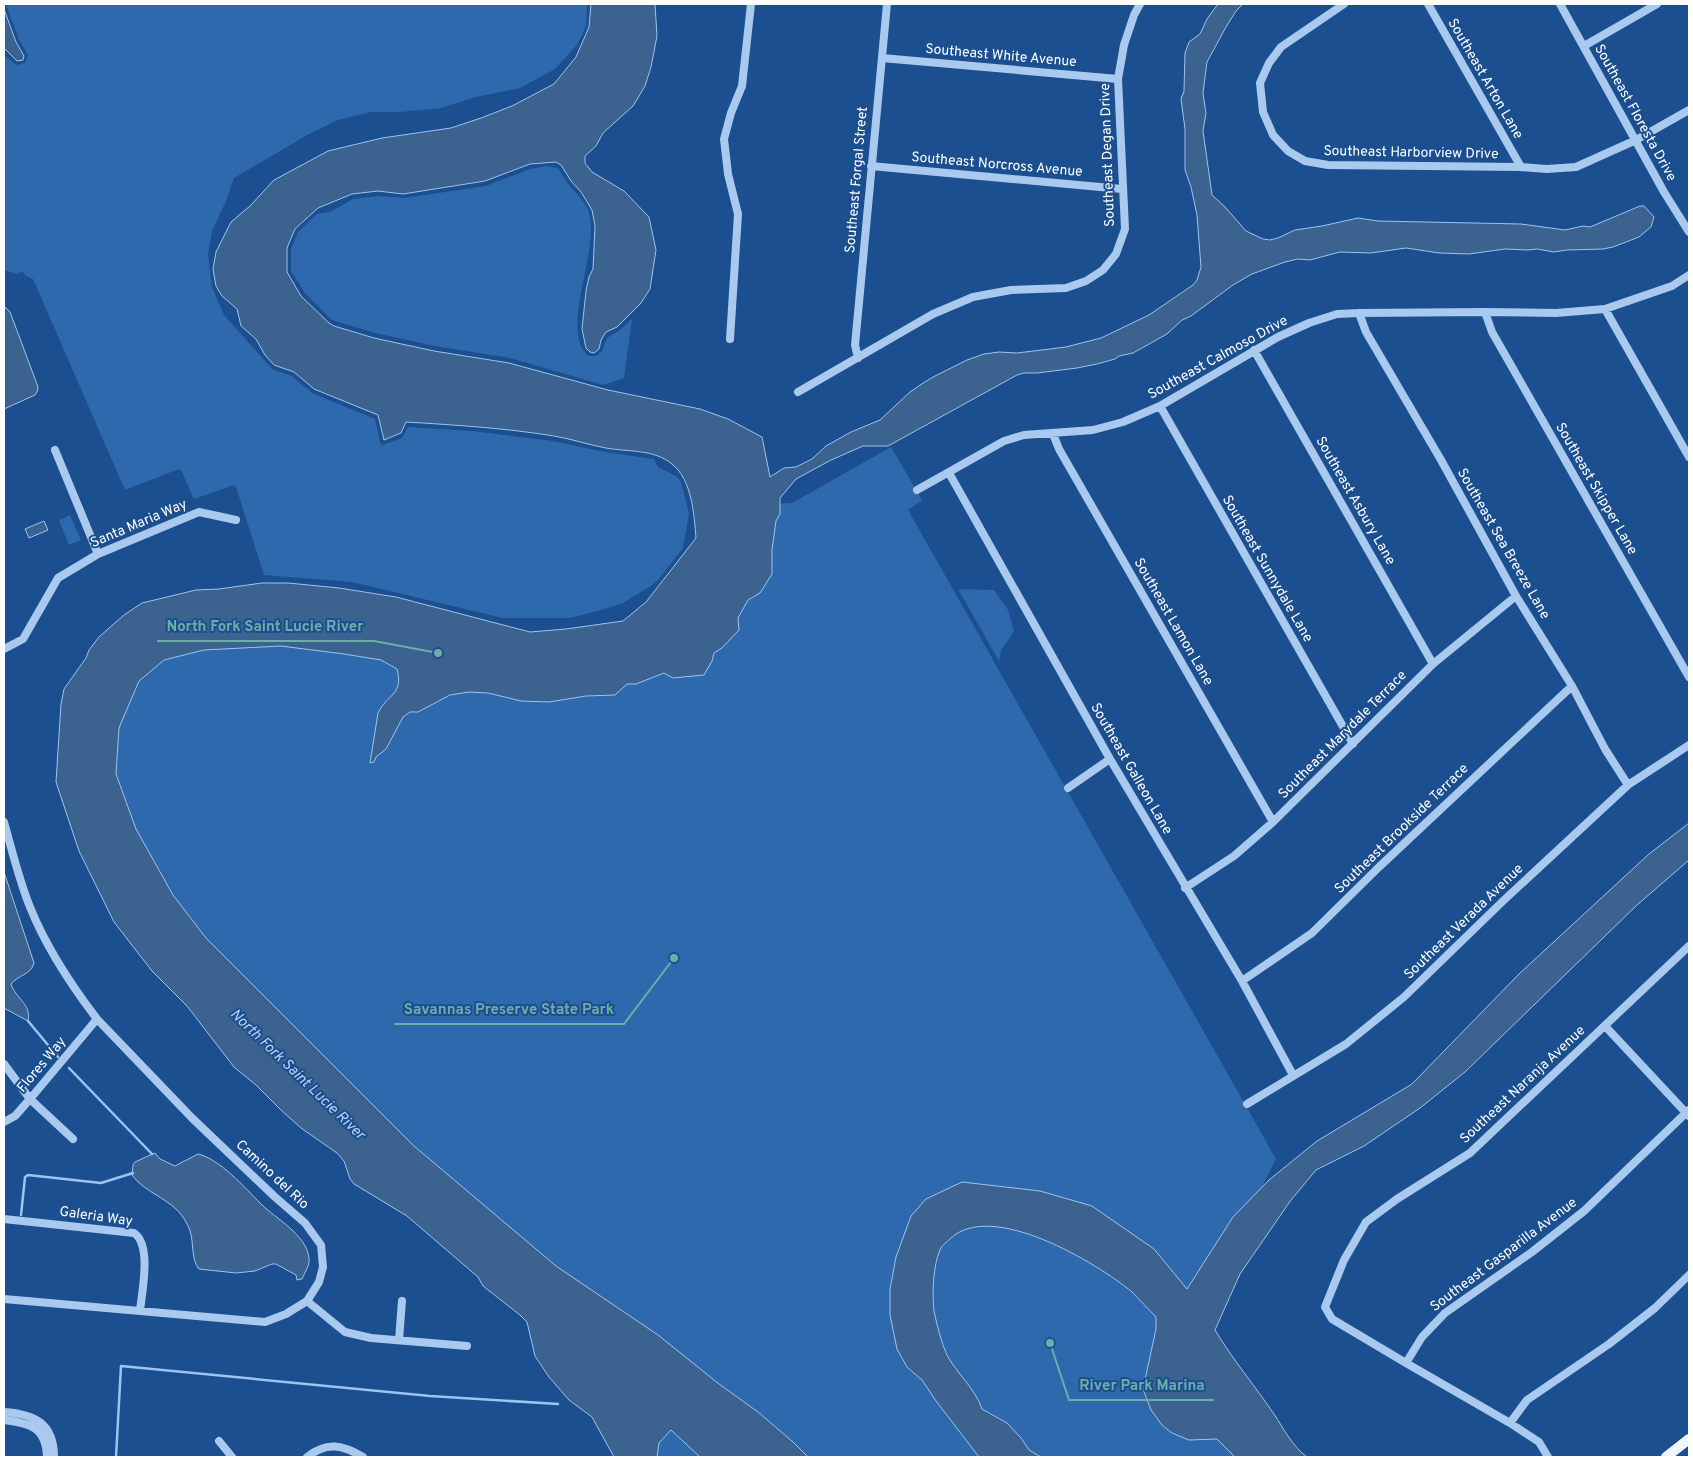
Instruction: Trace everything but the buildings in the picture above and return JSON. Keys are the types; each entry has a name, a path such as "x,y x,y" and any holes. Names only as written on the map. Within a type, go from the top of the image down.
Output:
{"main road":[{"path":"1666,1457 1689,1439"}],"street":[{"path":"730,339 738,214 728,174 724,139 731,113 742,86 751,4"},
{"name":"Southeast Forgal Street","path":"858,358 855,345 870,166 887,4"},
{"name":"Southeast Degan Drive","path":"798,392 933,314 973,297 1011,290 1066,288 1086,281 1103,270 1116,254 1124,229 1118,79 1124,44 1140,4"},
{"name":"Southeast Harborview Drive","path":"1344,4 1281,47 1260,83 1263,112 1273,135 1288,151 1305,161 1328,165 1521,167 1546,169 1576,167 1636,140 1689,110"},
{"name":"Southeast Arton Lane","path":"1428,4 1521,167"},
{"name":"Southeast Floresta Drive","path":"1560,4 1664,192 1689,232"},
{"path":"1584,46 1658,4"},
{"name":"Southeast White Avenue","path":"882,58 1118,79"},
{"name":"Southeast Norcross Avenue","path":"870,166 1122,189"},
{"name":"Southeast Calmoso Drive","path":"917,490 1004,441 1024,435 1092,430 1123,422 1160,406 1278,337 1308,323 1337,314 1556,313 1605,309 1672,286 1689,275"},
{"path":"1605,309 1689,457"},
{"name":"Southeast Skipper Lane","path":"1485,312 1492,332 1689,677"},
{"name":"Southeast Sea Breeze Lane","path":"1359,313 1366,332 1436,452 1516,596 1572,686 1605,749 1628,785"},
{"name":"Southeast Asbury Lane","path":"1254,350 1433,664"},
{"name":"Southeast Sunnydale Lane","path":"1160,406 1353,744"},
{"name":"Southeast Lamon Lane","path":"1053,434 1059,448 1273,822"},
{"path":"55,450 98,554"},
{"name":"Southeast Galleon Lane","path":"949,473 1110,759 1242,981 1293,1075"},
{"name":"Santa Maria Way","path":"4,649 23,639 58,578 98,554 199,512 236,520"},
{"name":"Southeast Marydale Terrace","path":"1185,888 1234,856 1273,822 1433,664 1516,596"},
{"name":"Southeast Brookside Terrace","path":"1242,981 1312,933 1379,867 1572,686"},
{"name":"Southeast Verada Avenue","path":"1247,1104 1346,1044 1404,997 1503,901 1628,785 1689,745"},
{"path":"1068,788 1110,759"},
{"name":"Camino del Rio","path":"4,822 30,907 52,951 72,984 97,1019 192,1118 275,1197 305,1222 321,1245 323,1267 319,1282 307,1301 286,1314 265,1322 4,1299"},
{"name":"Southeast Naranja Avenue","path":"1548,1457 1538,1442 1510,1423 1332,1319 1325,1307 1344,1260 1366,1222 1397,1198 1470,1153 1689,946"},
{"name":"Flores Way","path":"4,1122 15,1116 97,1019"},
{"path":"1605,1026 1688,1113"},
{"path":"4,1064 30,1099 73,1140"},
{"name":"Southeast Gasparilla Avenue","path":"1406,1363 1422,1336 1445,1313 1532,1252 1584,1211 1688,1113"},
{"name":"Galeria Way","path":"4,1219 123,1230 137,1235 143,1246 145,1256 140,1311"},
{"path":"1510,1423 1527,1400 1609,1344 1655,1308 1689,1275"},
{"path":"307,1301 345,1332 371,1338 467,1346"},
{"path":"399,1340 402,1301"},
{"path":"4,1412 40,1422 47,1430 54,1446 54,1457"},
{"path":"4,1420 24,1419 42,1436 46,1446 46,1457"},
{"path":"219,1441 232,1457"},
{"path":"306,1457 326,1447 337,1446 350,1449 363,1457"}],"shaded area":[{"path":"6,4 587,4 586,26 577,45 555,69 520,88 476,97 441,108 400,112 371,112 338,120 309,134 234,178 212,231 208,255 212,287 224,315 272,369 292,376 312,393 375,419 382,445 402,438 408,427 473,431 553,441 605,452 654,459 658,467 676,476 681,482 689,513 683,548 659,579 623,603 570,618 503,618 352,582 264,575 234,485 194,499 179,469 125,490 33,279 26,276 22,271 18,274 4,270 4,55 16,65 25,63 28,55 19,40"},
{"path":"546,166 558,168 583,201 589,213 591,229 589,248 578,309 577,328 580,344 588,356 596,356 602,351 607,338 632,319 624,378 603,385 510,358 435,346 375,333 335,321 305,293 291,271 291,249 298,232 317,214 330,212 353,199 378,196 404,198 486,186 530,169"},
{"path":"891,447 922,500 908,510 1276,1159 1183,1344 1268,1457 644,1457 663,1420 241,1011 95,796 123,672 166,635 656,656 754,505 792,503"},
{"path":"70,515 81,540 69,545 59,520"},
{"path":"958,589 994,590 1008,610 1014,631 1001,651 999,661"}],"water":[{"path":"591,4 655,4 657,36 645,86 633,106 603,133 596,146 585,156 585,163 592,172 624,191 649,217 656,250 650,289 641,303 617,327 606,332 601,340 599,349 594,353 586,348 582,329 586,291 593,269 595,226 592,210 561,165 556,162 530,164 485,181 403,194 378,191 352,194 318,208 295,229 287,248 287,272 301,296 334,326 374,338 434,351 509,363 608,390 700,409 728,419 762,437 770,477 784,468 796,467 812,459 826,446 851,432 880,420 920,385 967,360 984,354 999,352 1017,353 1066,347 1101,338 1149,315 1193,285 1197,280 1201,267 1197,215 1185,170 1185,129 1181,99 1184,91 1185,53 1189,42 1200,34 1207,19 1218,4 1243,4 1226,27 1207,62 1203,93 1206,113 1203,131 1212,195 1246,231 1263,239 1270,240 1295,230 1358,218 1378,221 1521,224 1565,230 1583,226 1590,227 1640,206 1644,206 1654,217 1651,227 1639,237 1603,249 1554,252 1537,249 1505,249 1469,254 1439,253 1406,248 1371,253 1340,252 1310,260 1298,259 1285,262 1252,274 1233,285 1191,316 1182,320 1167,334 1133,353 1077,368 1017,375 888,446 863,446 831,460 796,479 780,498 780,514 776,521 772,550 772,574 760,593 748,600 738,618 739,630 722,648 714,653 704,675 673,678 664,673 636,684 627,684 615,695 586,696 549,702 521,701 488,693 469,692 450,695 418,712 410,712 403,717 386,749 376,757 374,762 370,763 378,713 394,694 399,678 397,669 381,660 281,646 204,650 164,660 139,681 119,728 116,774 136,829 173,895 206,938 414,1146 556,1266 658,1335 719,1384 758,1412 808,1457 700,1457 671,1430 659,1443 657,1457 614,1457 592,1417 569,1400 549,1377 535,1356 527,1322 483,1286 478,1277 407,1216 354,1184 350,1179 344,1161 337,1153 301,1128 256,1085 234,1067 187,1006 152,971 114,922 79,851 56,782 61,704 64,689 99,637 124,615 142,603 196,590 262,583 288,583 339,588 396,597 530,632 566,629 623,621 646,602 696,538 691,498 684,479 672,464 649,453 606,448 536,433 406,422 401,433 384,440 378,415 314,389 294,372 274,365 265,355 256,339 241,326 237,309 222,296 216,286 213,269 216,252 231,222 250,206 274,180 328,151 382,138 451,128 512,106 554,84 576,57 589,27"},
{"path":"4,9 16,42 24,56 23,60 17,61 4,48"},
{"path":"4,306 10,312 38,387 35,395 4,409"},
{"path":"44,521 48,530 29,538 25,529"},
{"path":"1689,823 1689,860 1637,905 1465,1072 1420,1108 1364,1146 1316,1170 1291,1200 1240,1274 1215,1330 1293,1443 1307,1457 1235,1457 1217,1439 1189,1440 1172,1433 1162,1425 1151,1410 1143,1389 1156,1329 1156,1317 1132,1292 1095,1266 1043,1240 1016,1231 991,1226 968,1229 944,1244 938,1256 934,1272 934,1311 947,1355 975,1394 982,1409 1007,1423 1029,1450 1041,1457 979,1457 922,1380 907,1367 897,1349 890,1315 890,1289 896,1257 911,1216 926,1199 962,1182 1040,1191 1092,1206 1154,1249 1187,1289 1233,1217 1269,1180 1317,1141 1412,1084 1519,974 1649,854"},
{"path":"4,872 34,963 27,973 11,984 28,1010 28,1021 4,1008"},
{"path":"155,1153 160,1159 175,1166 198,1154 215,1162 232,1175 261,1204 290,1228 307,1249 309,1261 302,1279 297,1280 296,1275 276,1264 255,1271 236,1273 199,1269 195,1261 190,1229 183,1217 172,1205 144,1187 132,1175 135,1162"}],"waterway":[{"path":"28,1021 58,1057"},
{"path":"69,1068 152,1154"},
{"path":"21,1215 25,1177 28,1175 101,1183 133,1173"},
{"path":"116,1457 121,1366 430,1396 558,1404"}],"place":[{"name":"North Fork Saint Lucie River","path":"438,653"},
{"name":"Savannas Preserve State Park","path":"674,958"},
{"name":"River Park Marina","path":"1050,1343"}]}
